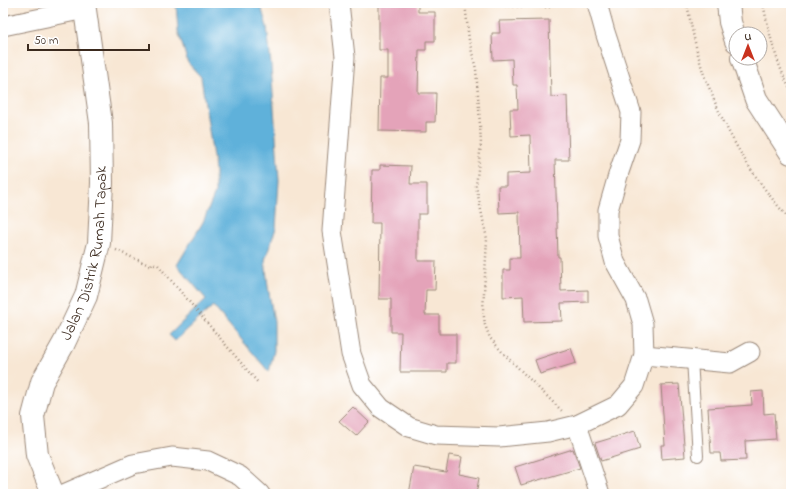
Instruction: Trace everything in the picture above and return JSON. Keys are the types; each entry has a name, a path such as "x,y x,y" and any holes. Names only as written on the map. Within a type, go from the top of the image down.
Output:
{"street":[{"path":"339,3 345,57 332,231 351,354 362,385 381,408 409,427 436,435 499,437 548,432 577,425 618,405 634,386 644,355 643,324 636,300 615,262 608,236 608,210 630,140 631,112 597,3"},
{"path":"728,3 731,26"},
{"path":"3,26 85,6"},
{"name":"Jalan Distrik Rumah Tapak","path":"53,494 37,455 33,416 42,382 64,343 86,296 99,243 102,183 101,123 85,6"},
{"path":"745,66 756,99 791,153"},
{"path":"644,355 730,363 750,352"},
{"path":"577,425 600,494"},
{"path":"64,494 133,464 172,457 208,461 240,476 260,494"}],"lane":[{"path":"692,360 698,456"}],"path":[{"path":"550,3 550,7 465,4 469,40 476,69 479,108 480,144 476,186 487,239 483,310 485,325 490,338 503,353 577,425"},
{"path":"687,3 703,73 722,118 737,148 753,173 775,203 791,221"},
{"path":"763,3 770,39 785,80 791,91"},
{"path":"99,243 151,266 152,263 158,265 259,384"}],"water":[{"path":"176,3 256,3 262,10 267,27 279,180 276,228 265,260 274,322 274,351 269,372 213,306 175,341 169,335 206,299 177,265 203,222 215,193 215,170 201,77 188,63 178,31"}],"building":[{"path":"379,3 418,3 418,12 435,12 435,41 426,41 426,50 419,50 418,93 436,93 435,122 426,122 426,132 379,131 380,78 388,78 388,50 379,50"},
{"path":"549,20 551,97 567,96 569,160 555,160 558,257 560,257 561,291 588,290 588,302 561,303 562,321 524,322 523,296 503,297 503,270 510,270 510,258 520,258 519,212 499,213 498,186 506,186 506,174 531,173 530,135 511,136 510,109 518,109 517,85 513,85 512,59 493,60 492,33 500,33 499,21"},
{"path":"380,165 411,166 410,184 427,184 427,214 418,214 418,261 436,261 435,290 426,290 425,315 439,315 439,334 456,334 456,363 447,363 447,372 400,372 401,332 391,332 391,299 379,299 380,223 371,223 372,170 380,170"},
{"path":"571,348 576,363 540,374 535,360"},
{"path":"679,384 685,457 662,459 661,445 665,445 661,385"},
{"path":"763,391 764,414 774,413 776,439 745,441 746,460 721,461 720,453 711,453 708,408 752,405 751,392"},
{"path":"353,407 369,422 356,436 339,421"},
{"path":"635,431 640,449 601,461 595,443"},
{"path":"573,449 580,468 521,485 515,467"},
{"path":"449,455 462,457 459,474 479,478 476,494 409,494 414,467 446,472"}]}
